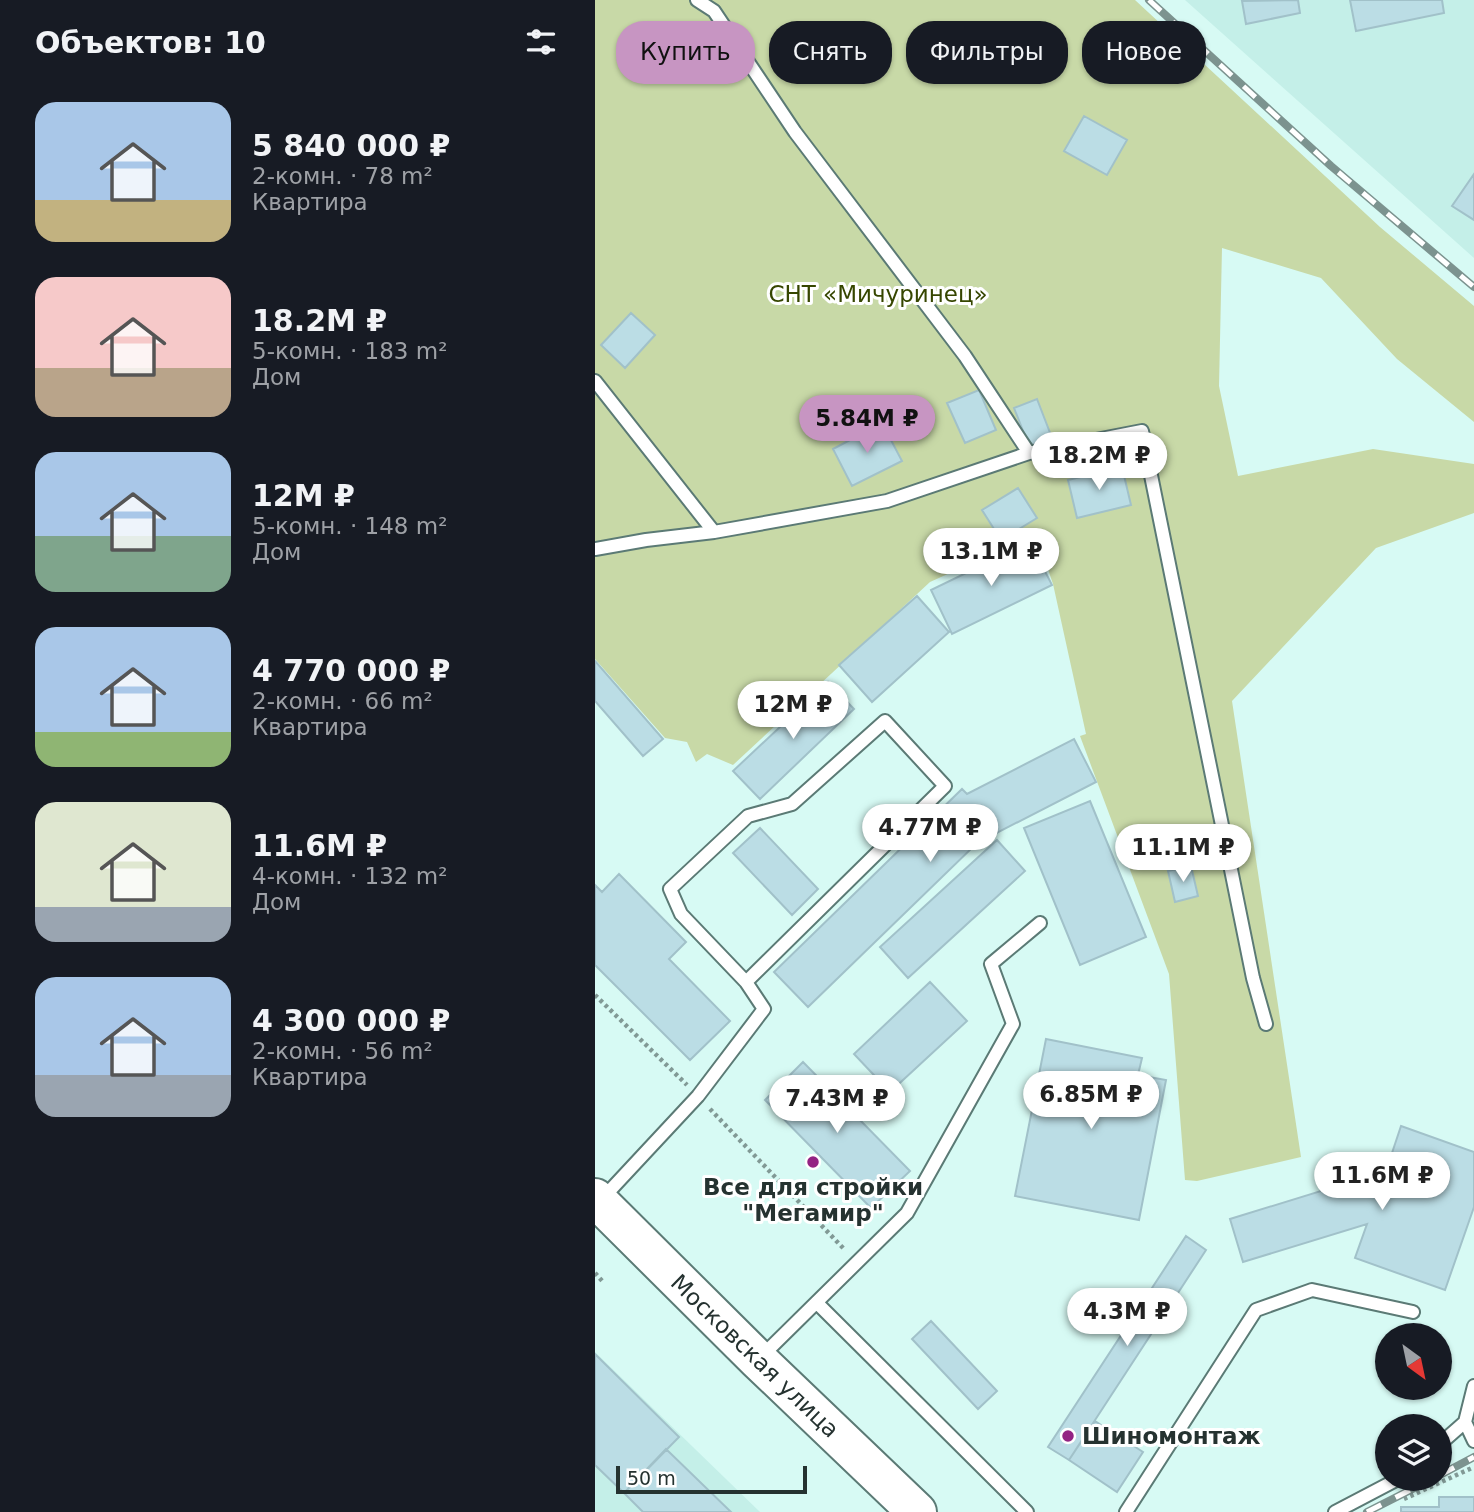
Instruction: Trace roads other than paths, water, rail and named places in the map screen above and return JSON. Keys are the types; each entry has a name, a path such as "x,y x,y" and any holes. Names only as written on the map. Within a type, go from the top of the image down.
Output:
{"main road":[{"name":"Московская улица","path":"597,1200 758,1360 917,1512"}],"lane":[{"path":"697,0 714,11 795,132 965,356 1029,453"},
{"path":"595,381 714,532"},
{"path":"595,549 714,532 887,501 1029,453 1142,431 1253,978 1266,1024"},
{"path":"597,1200 698,1096 764,1009 746,982 681,914 670,889 748,816 792,804 885,721 945,786 746,982"},
{"path":"758,1360 907,1213 1013,1024 991,964 1040,923"},
{"path":"1126,1512 1256,1310 1312,1290 1413,1312"},
{"path":"817,1303 1027,1512"},
{"path":"1452,1433 1465,1422 1474,1386"},
{"path":"1465,1422 1474,1441"},
{"path":"1335,1512 1375,1491"}],"railway":[{"path":"1149,0 1331,166 1474,287"},
{"path":"1452,1469 1474,1457"},
{"path":"1367,1512 1408,1491"}],"place":[{"name":"Все для стройки \"Мегамир\"","path":"813,1162"},
{"name":"Шиномонтаж","path":"1068,1436"}],"park label":[{"name":"СНТ «Мичуринец»","path":"878,294"}]}
